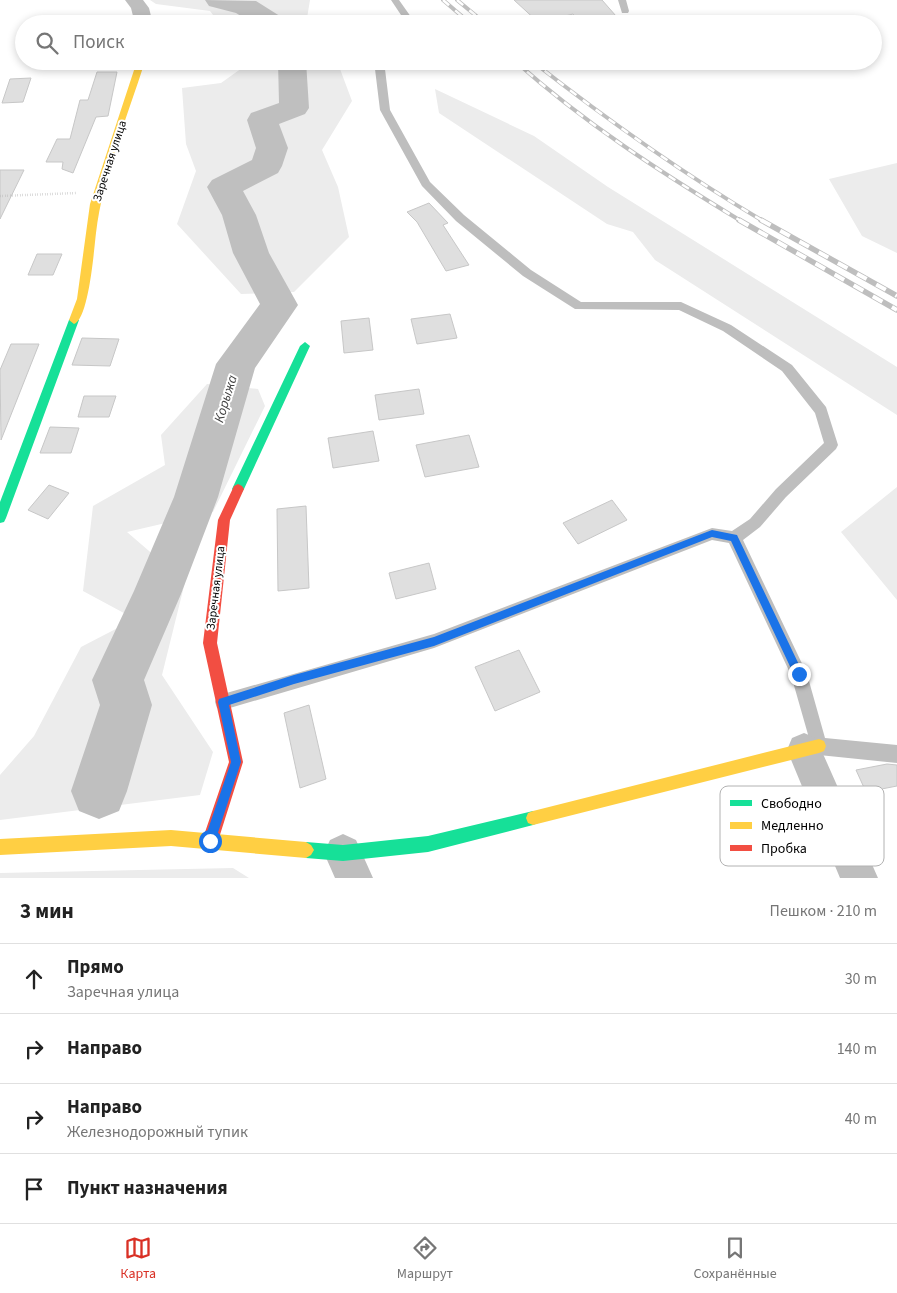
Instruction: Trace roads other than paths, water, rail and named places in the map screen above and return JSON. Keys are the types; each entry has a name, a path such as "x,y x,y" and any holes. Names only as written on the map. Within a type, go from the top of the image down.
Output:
{"street":[{"path":"134,0 140,8 142,15"},
{"name":"Заречная улица","path":"0,518 82,299 95,204 139,70"},
{"name":"Заречная улица","path":"210,841 236,762 210,643 224,520 305,346"},
{"path":"0,847 171,838 210,841 348,866 428,844 812,748 826,786"},
{"path":"856,866 860,878"}],"lane":[{"path":"394,0 405,15"},
{"path":"622,0 625,11"},
{"path":"223,702 434,641 712,534 734,538 755,523 830,445 821,411 788,368 727,328 681,306 579,306 527,273 460,218 426,184 385,110 380,70"},
{"path":"734,538 799,674 812,748 897,754"}],"waterway":[{"name":"Корыжа","path":"218,0 246,7 259,15"},
{"name":"Корыжа","path":"99,791 126,705 118,680 157,594 196,497 236,364 279,305 251,253 239,215 224,187 266,166 272,148 262,120 294,108 292,70"}],"railway":[{"path":"443,0 460,15"},
{"path":"457,0 475,15"},
{"path":"525,70 568,105 624,146 741,221"},
{"path":"544,70 645,145 763,221"},
{"path":"739,220 897,310"},
{"path":"761,220 897,296"}]}
